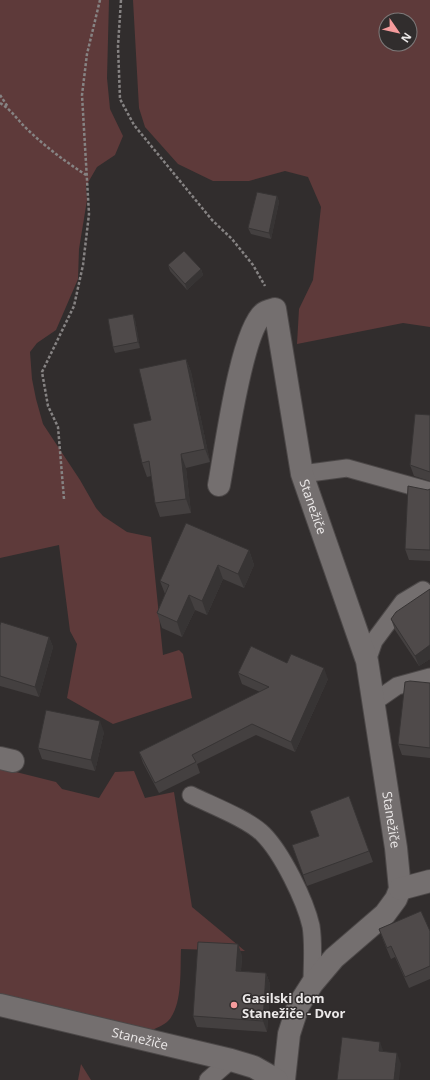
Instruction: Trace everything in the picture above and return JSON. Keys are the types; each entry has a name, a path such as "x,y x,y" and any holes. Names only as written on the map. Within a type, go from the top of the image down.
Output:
{"street":[{"name":"Stanežiče","path":"275,308 302,474 367,661 396,848 400,889"},
{"path":"219,485 233,406 251,333 263,314 275,308"},
{"path":"284,1080 289,1034 298,1006 312,984 334,958 385,914 396,899 400,889 430,881"},
{"name":"Stanežiče","path":"0,1005 231,1060 254,1067 277,1080"}],"lane":[{"path":"302,474 347,468 430,491"},
{"path":"367,661 374,640 403,602 423,590"},
{"path":"374,702 397,686 430,677"},
{"path":"191,795 248,824 263,834 277,852 298,890 311,927 312,984"},
{"path":"208,1080 231,1060"}],"path":[{"path":"64,499 58,427 48,406 42,372 74,306 83,265 89,214 82,95 87,54 100,0"},
{"path":"121,0 118,46 120,99 134,125 197,204 232,239 253,265 269,292 275,308"},
{"path":"0,95 8,107 28,130 55,155 86,176"},
{"path":"0,103 8,107"}],"shaded area":[{"path":"0,0 109,0 107,78 110,109 123,136 115,155 97,167 86,186 87,200 79,249 78,279 56,330 37,343 30,352 32,379 43,424 80,480 96,508 103,516 127,532 151,537 163,655 179,650 183,654 192,698 113,724 67,698 77,644 70,631 59,545 0,558"},
{"path":"133,0 430,0 430,327 403,323 297,344 299,309 313,280 321,207 308,177 285,171 249,181 213,181 178,164 145,127 139,108"},
{"path":"0,768 56,782 62,789 99,798 115,772 134,771 145,798 174,792 192,907 245,951 181,949 180,987 176,1006 168,1021 152,1030 0,995"},
{"path":"81,1064 91,1080 78,1080"}],"building":[{"path":"257,192 277,196 269,233 248,228"},
{"path":"184,251 201,269 185,284 168,265"},
{"path":"133,314 138,342 113,347 108,319"},
{"path":"186,359 205,449 181,454 186,499 155,503 149,461 142,463 133,424 151,420 139,369"},
{"path":"415,414 430,415 430,472 410,465"},
{"path":"408,486 428,490 430,489 430,550 405,549"},
{"path":"186,523 249,550 238,574 218,565 202,601 189,595 177,622 157,613 169,585 160,581"},
{"path":"430,589 430,645 415,656 391,619 396,612"},
{"path":"1,622 49,637 35,687 0,676"},
{"path":"251,646 287,663 291,654 324,668 291,742 252,724 192,755 196,762 155,783 139,752 269,687 238,673"},
{"path":"405,682 430,683 430,748 398,744"},
{"path":"46,710 100,721 91,760 38,748"},
{"path":"349,796 369,851 303,875 292,845 319,836 310,811"},
{"path":"421,911 430,931 430,966 405,977 391,946 387,948 379,929"},
{"path":"198,942 238,944 236,971 266,973 263,1021 193,1016"},
{"path":"342,1037 380,1042 379,1051 397,1053 394,1080 337,1080"}],"place":[{"name":"Gasilski dom Stanežiče - Dvor","path":"234,1005"}]}
